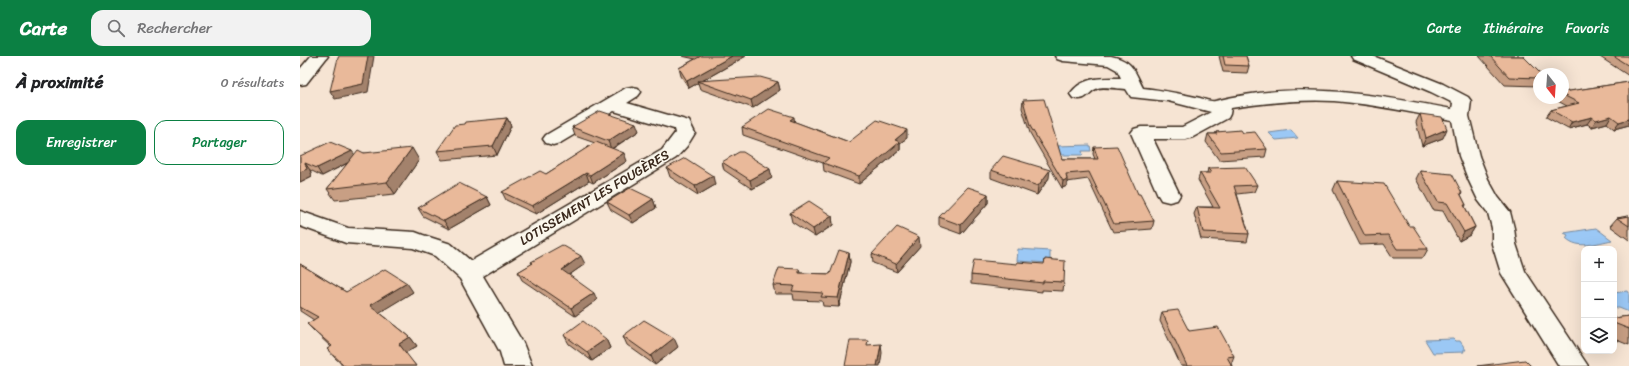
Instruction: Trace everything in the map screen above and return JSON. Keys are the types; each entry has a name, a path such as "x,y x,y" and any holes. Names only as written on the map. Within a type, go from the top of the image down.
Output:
{"street":[{"path":"300,80 320,56"},
{"path":"1063,56 1112,61 1121,64 1137,93 1168,96 1222,109"},
{"path":"1359,56 1437,88 1462,101 1460,116 1471,162 1489,200 1499,212 1503,228 1504,244 1513,273 1574,366"},
{"path":"1079,94 1094,83 1133,84"},
{"path":"553,139 632,92"},
{"path":"1168,195 1141,133 1186,133 1221,114 1222,104 1263,98 1310,95 1336,96 1460,116"},
{"name":"LOTISSEMENT LES FOUGÈRES","path":"469,273 669,154 680,142 684,133 682,125 611,104"},
{"path":"300,218 346,235 415,240 443,250 469,273 513,351 518,366"}],"water":[{"path":"1291,130 1298,138 1276,140 1269,133"},
{"path":"1090,145 1091,151 1082,151 1083,155 1059,155 1056,146"},
{"path":"1596,228 1612,240 1582,245 1571,242 1566,238 1568,235 1564,233"},
{"path":"1018,249 1050,251 1050,263 1017,261"},
{"path":"1629,292 1629,312 1617,308 1617,293"},
{"path":"1454,339 1456,341 1460,341 1466,350 1463,350 1464,352 1433,353 1425,340"}],"building":[{"path":"339,56 368,56 363,84 330,91"},
{"path":"701,56 732,56 687,81 679,68"},
{"path":"1223,56 1246,56 1249,66 1225,65"},
{"path":"1490,56 1523,56 1535,68 1533,68 1533,78 1509,77"},
{"path":"1613,56 1629,56 1629,66"},
{"path":"760,77 778,82 751,100 697,81"},
{"path":"1629,82 1629,119 1619,122 1611,116 1596,120 1592,117 1572,122 1551,110 1579,103 1569,98 1569,91"},
{"path":"1044,99 1062,159 1098,159 1094,147 1117,146 1138,194 1140,194 1154,221 1114,224 1089,172 1066,174 1067,179 1063,181 1030,126 1023,100"},
{"path":"769,109 794,117 790,120 849,142 877,120 907,130 895,140 900,142 859,176 823,163 829,158 742,127"},
{"path":"600,111 636,123 608,141 572,127"},
{"path":"1420,114 1442,117 1447,129 1426,138"},
{"path":"507,118 493,146 437,151 455,125 465,124 466,122"},
{"path":"1241,130 1243,133 1255,132 1267,149 1221,152 1208,134 1217,134 1216,132"},
{"path":"330,142 352,151 317,168 305,163 307,169 300,172 300,156"},
{"path":"596,142 624,153 590,175 586,173 532,206 502,192 540,171 546,174"},
{"path":"412,148 387,182 327,189 358,150 364,153"},
{"path":"739,152 743,152 770,169 750,180 722,162"},
{"path":"1003,156 1050,170 1038,186 991,170"},
{"path":"685,158 713,176 695,186 667,168"},
{"path":"1245,167 1257,185 1234,186 1249,234 1203,232 1197,207 1220,208 1200,173 1211,173 1208,168"},
{"path":"1420,171 1452,174 1462,193 1460,193 1466,205 1464,205 1475,227 1464,232 1447,203 1438,202"},
{"path":"1337,181 1384,184 1409,226 1413,226 1428,249 1397,249 1388,235 1365,236"},
{"path":"459,183 487,197 444,221 418,208"},
{"path":"968,187 988,194 961,225 939,217"},
{"path":"630,188 653,199 629,215 607,202"},
{"path":"809,201 832,216 813,229 790,213"},
{"path":"1629,216 1629,226 1617,218"},
{"path":"897,227 919,237 896,264 872,254"},
{"path":"562,245 581,256 562,270 594,293 571,308 518,272 533,263 531,262"},
{"path":"839,250 849,253 838,298 821,297 823,293 792,291 794,286 773,285 779,268 799,269 799,273 830,274"},
{"path":"1045,259 1065,261 1064,282 1043,281 1043,283 971,275 974,260 1017,264 1017,262 1044,264"},
{"path":"300,264 346,292 385,269 407,283 370,305 410,337 399,344 416,366 345,366 327,349 332,346 307,324 318,317 300,307"},
{"path":"1178,310 1189,331 1218,327 1234,356 1227,357 1232,366 1187,366 1162,312"},
{"path":"1629,316 1629,329 1617,324 1617,318"},
{"path":"644,320 674,338 651,356 623,336"},
{"path":"583,321 606,339 587,352 564,335"},
{"path":"850,340 868,340 867,345 881,344 877,366 845,366"},
{"path":"1525,360 1531,366 1477,366"}]}
